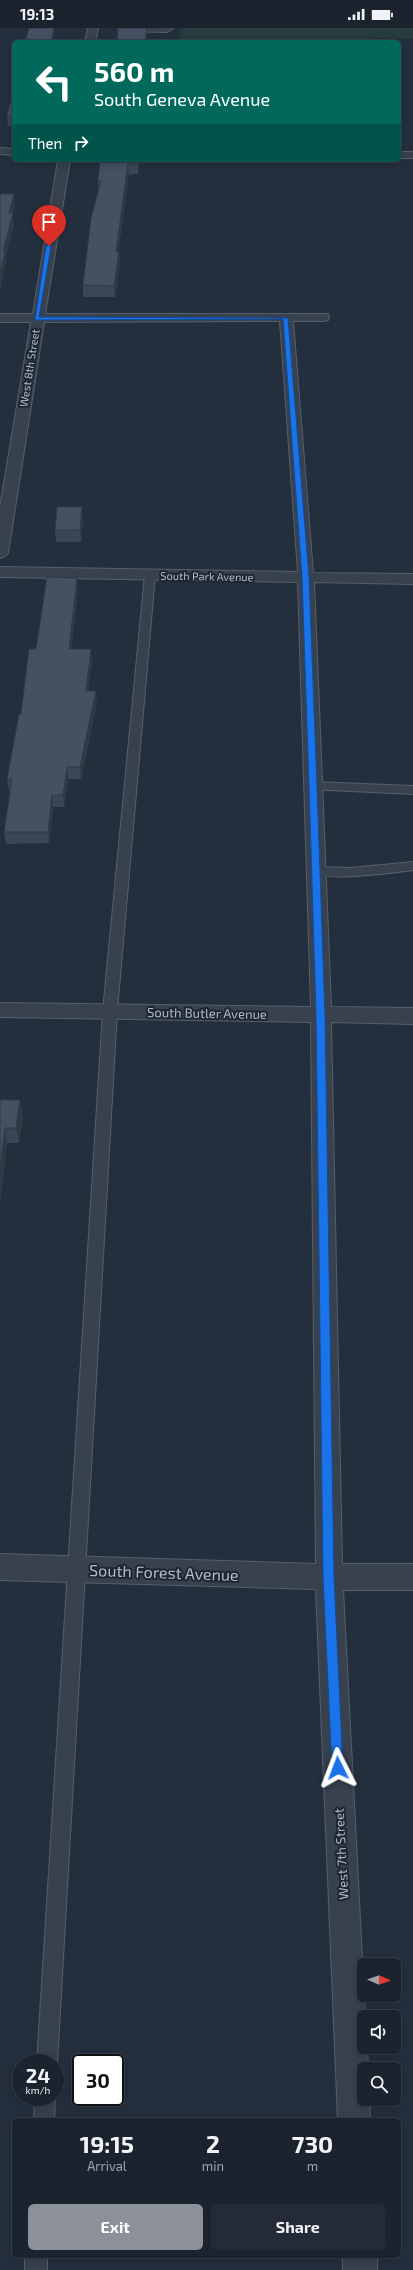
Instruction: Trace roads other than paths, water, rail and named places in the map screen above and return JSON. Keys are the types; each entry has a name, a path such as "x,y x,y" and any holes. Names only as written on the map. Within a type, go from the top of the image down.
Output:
{"street":[{"path":"90,40 93,28"},
{"path":"123,28 167,28"},
{"path":"0,152 12,152"},
{"path":"401,155 413,156"},
{"name":"West 8th Street","path":"0,553 36,319 64,162"},
{"path":"0,318 323,317"},
{"name":"West 7th Street","path":"286,318 306,577 321,1015 329,1577 354,2118"},
{"name":"South Park Avenue","path":"0,572 413,579"},
{"name":"South Butler Avenue","path":"0,1010 413,1016"},
{"name":"South Forest Avenue","path":"0,1567 329,1577 413,1577"},
{"path":"360,2258 360,2270"}],"lane":[{"path":"48,2054 75,1569 110,1011 150,575"},
{"path":"313,786 413,790"},
{"path":"316,871 350,872 413,866"},
{"path":"44,2118 45,2106"},
{"path":"36,2258 36,2270"}]}
